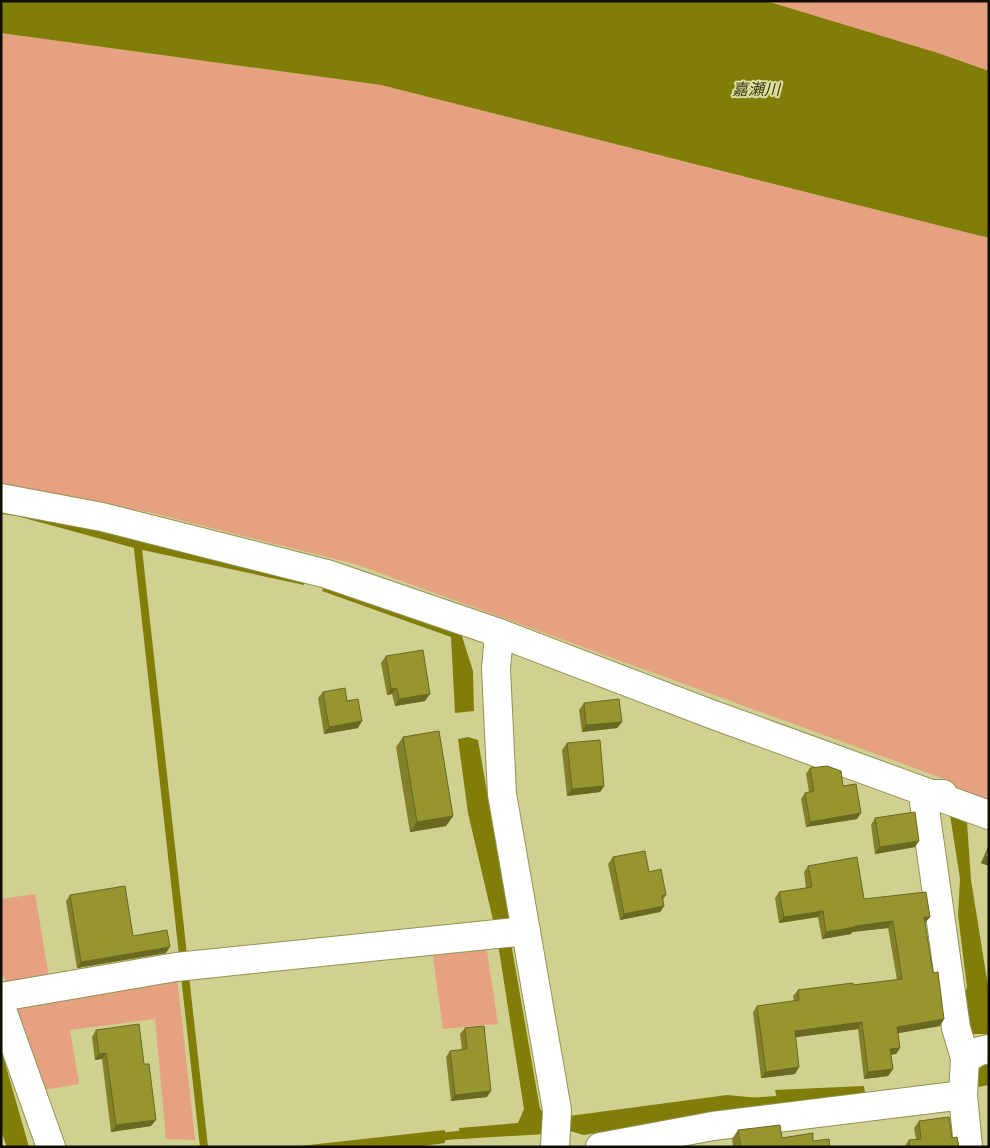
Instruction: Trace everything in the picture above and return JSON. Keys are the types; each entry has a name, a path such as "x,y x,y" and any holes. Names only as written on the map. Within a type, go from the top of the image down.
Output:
{"street":[{"path":"1,498 102,517 327,574 499,632 711,714 989,815"},
{"path":"499,632 496,669 502,794 526,931 556,1131"},
{"path":"927,794 959,794 989,797"},
{"path":"927,794 924,802 956,1028 971,1068 968,1147"},
{"path":"1,997 176,967 526,931"},
{"path":"1,1007 50,1147"},
{"path":"600,1147 713,1126 971,1068"}],"shaded area":[{"path":"757,1 989,1 989,100"},
{"path":"1,33 381,85 989,238 989,809 972,805 950,781 355,564 148,512 1,491"},
{"path":"35,894 49,977 7,984 1,971 1,899"},
{"path":"486,944 498,1024 443,1029 432,950"},
{"path":"177,977 195,1140 166,1139 155,1019 70,1030 79,1084 43,1090 14,1005"}],"water":[{"name":"嘉瀬川","path":"1,1 766,1 938,53 989,71 989,238 381,85 1,33"},
{"path":"1,506 305,578 304,585 138,549 17,516 1,514"},
{"path":"326,580 460,630 473,671 474,711 455,713 451,637 322,591"},
{"path":"468,737 478,740 509,919 493,920 468,813 458,739"},
{"path":"950,815 967,822 971,880 988,986 988,1034 973,1034 967,1028 962,1005 967,987 958,915 960,879"},
{"path":"511,943 540,1109 546,1116 546,1134 461,1139 459,1128 518,1123 524,1109 498,944"},
{"path":"1,1049 29,1147 7,1147 1,1131"},
{"path":"989,1060 989,1085 978,1087 976,1072"},
{"path":"864,1086 866,1099 779,1108 775,1090"},
{"path":"727,1095 759,1098 761,1109 734,1109 584,1135 570,1131 569,1116"},
{"path":"445,1130 445,1143 416,1147 291,1147"}],"building":[{"path":"423,650 430,694 399,699 397,688 391,689 386,656"},
{"path":"345,688 347,701 358,699 362,721 329,727 323,692"},
{"path":"619,699 622,722 586,725 584,703"},
{"path":"439,731 453,816 417,822 403,737"},
{"path":"600,740 604,786 572,789 567,743"},
{"path":"827,766 841,771 843,786 856,784 861,813 810,822 805,793 814,791 810,768"},
{"path":"915,812 919,841 880,847 875,818"},
{"path":"989,848 989,858 985,856"},
{"path":"645,851 649,872 661,869 666,895 662,896 664,906 624,914 613,857"},
{"path":"857,857 864,899 926,892 930,917 924,917 933,973 938,972 944,1019 897,1027 900,1048 890,1049 893,1069 868,1072 862,1022 795,1031 799,1067 766,1072 757,1006 799,1000 798,990 902,979 893,921 826,932 823,911 784,917 779,892 812,887 808,866"},
{"path":"125,886 133,936 167,930 170,947 81,962 70,895"},
{"path":"139,1024 144,1064 149,1064 156,1120 116,1125 106,1053 99,1054 96,1030"},
{"path":"484,1026 491,1091 455,1095 450,1051 467,1049 465,1028"},
{"path":"949,1117 952,1138 957,1137 959,1147 910,1147 909,1140 921,1139 919,1121"},
{"path":"780,1125 782,1138 813,1133 813,1141 829,1139 830,1147 741,1147 738,1130"}],"waterway":[{"path":"138,549 183,955"},
{"path":"185,976 204,1147"},
{"path":"749,1102 788,1099"},
{"path":"436,1137 470,1134"}]}
